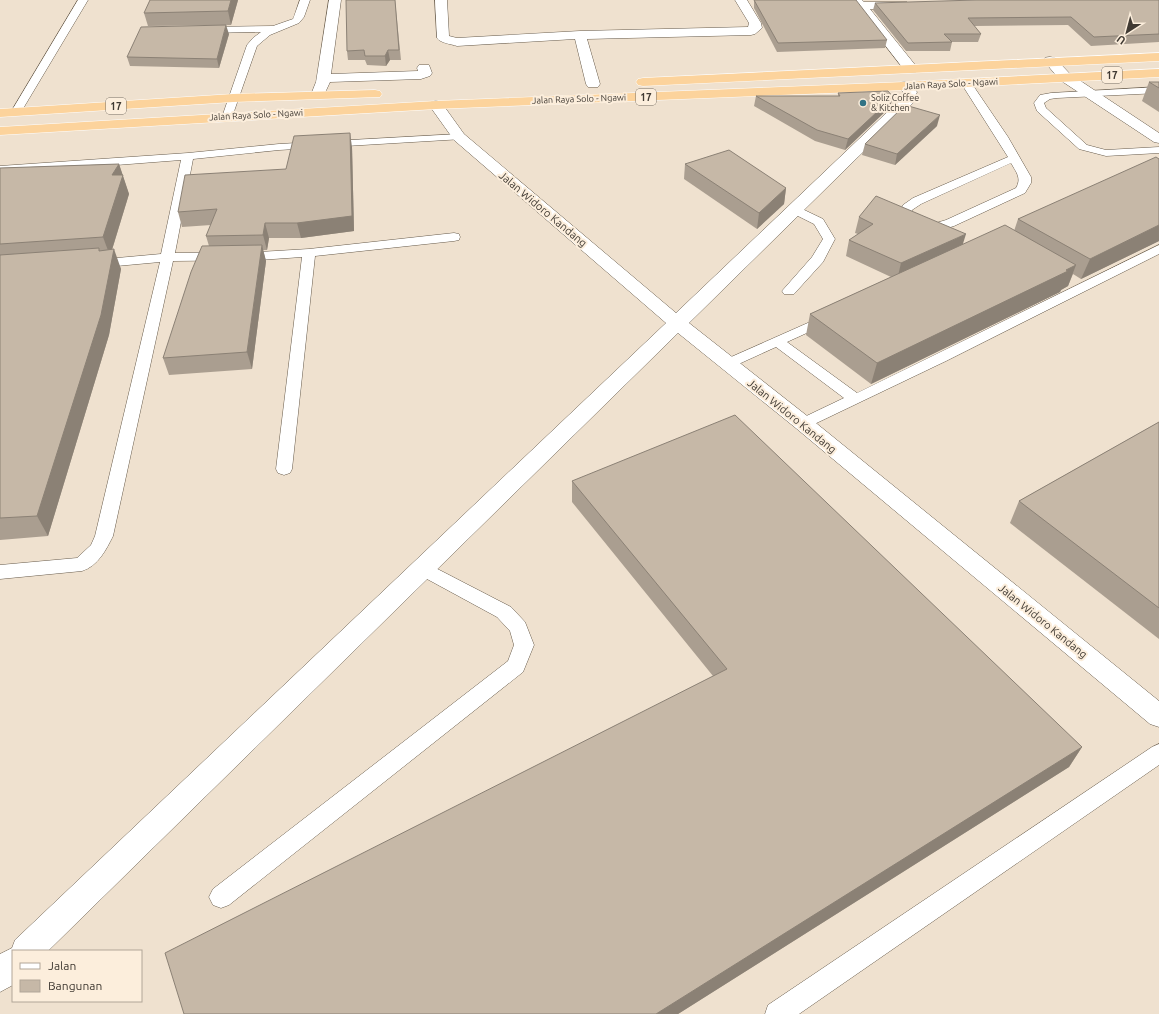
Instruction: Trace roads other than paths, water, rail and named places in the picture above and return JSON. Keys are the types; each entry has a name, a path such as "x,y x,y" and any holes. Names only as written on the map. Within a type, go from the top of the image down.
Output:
{"highway":[{"name":"Jalan Raya Solo - Ngawi","path":"0,131 908,78 1050,62 1159,57"},
{"name":"Jalan Raya Solo - Ngawi","path":"632,82 908,78 966,83 1159,73"},
{"name":"Jalan Raya Solo - Ngawi","path":"577,85 608,83"},
{"name":"Jalan Raya Solo - Ngawi","path":"0,113 233,98 388,93"}],"street":[{"path":"318,95 323,78 335,0"},
{"path":"441,0 443,38 451,42 580,35 751,31 756,28 755,23 741,0"},
{"path":"858,3 913,5"},
{"path":"27,950 676,322 908,100 910,92 908,78 858,3"},
{"path":"580,35 593,84"},
{"path":"1050,62 1065,77 1159,139"},
{"path":"323,78 421,75 425,73 424,68"},
{"name":"Jalan Widoro Kandang","path":"436,105 460,137 676,322 804,424 1159,716"},
{"path":"0,976 12,964"}],"lane":[{"path":"16,112 83,0"},
{"path":"227,117 252,45 257,38 296,21 305,0"},
{"path":"193,30 276,29"},
{"path":"966,83 1014,158 1025,177 1025,183 1021,190 950,223 937,227 924,226 909,222 904,216 907,208 917,201 1014,158"},
{"path":"1159,90 1047,96 1041,99 1039,104 1041,109 1083,147 1106,153 1159,150"},
{"path":"0,170 188,156 279,147 460,137"},
{"path":"0,572 82,564 98,549 104,536 140,385 188,156"},
{"path":"789,291 818,259 829,239 819,222 794,209"},
{"path":"84,264 168,257 259,256 309,253 454,237"},
{"path":"804,424 1159,249"},
{"path":"284,469 309,253"},
{"path":"1070,280 1083,287"},
{"path":"727,364 841,311"},
{"path":"777,341 855,399"},
{"path":"221,897 516,666 524,645 518,627 504,612 422,568"},
{"path":"777,1014 1159,753"}],"place":[{"name":"Soliz Coffee & Kitchen","path":"863,103"}]}
